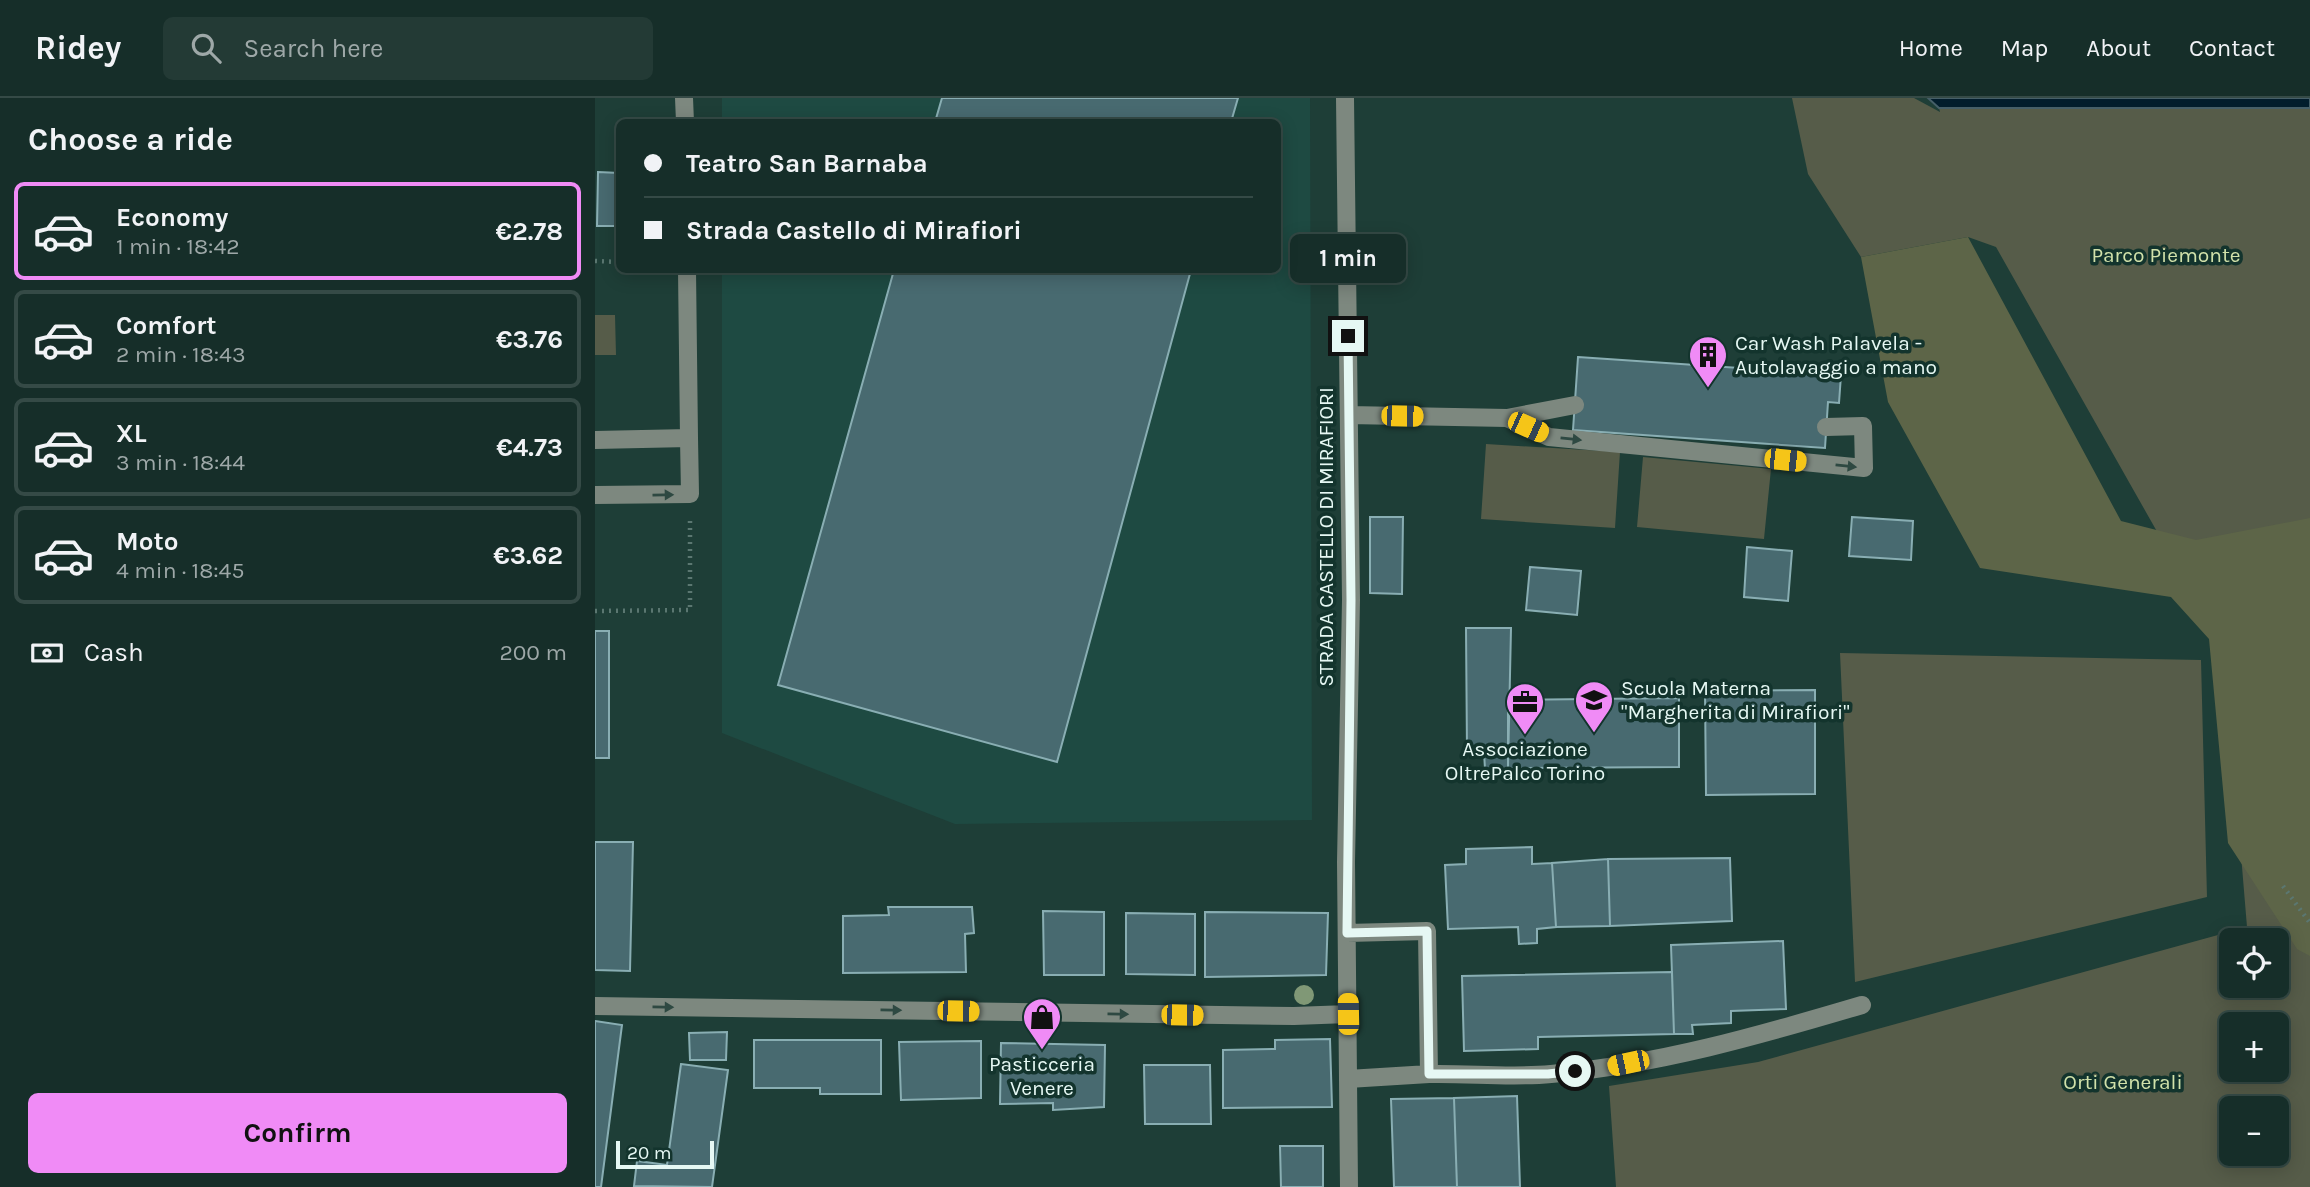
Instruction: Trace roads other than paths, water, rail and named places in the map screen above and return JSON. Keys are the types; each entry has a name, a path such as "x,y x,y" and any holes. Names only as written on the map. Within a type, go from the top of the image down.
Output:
{"street":[{"path":"684,98 685,119"},
{"name":"STRADA CASTELLO DI MIRAFIORI","path":"1345,98 1351,600 1347,933 1349,1187"},
{"path":"595,495 691,494 687,273"},
{"path":"1349,415 1507,418 1575,405"},
{"path":"1507,418 1549,437 1864,468 1863,426 1826,427"},
{"path":"595,440 689,438"},
{"path":"1347,933 1427,931 1429,1074"},
{"path":"1348,1079 1429,1074 1548,1074 1603,1068 1753,1037 1862,1005"},
{"path":"595,1006 1294,1016 1348,1014"}],"place":[{"name":"Car Wash Palavela - Autolavaggio a mano","path":"1708,389"},
{"name":"Scuola Materna \"Margherita di Mirafiori\"","path":"1594,734"},
{"name":"Associazione OltrePalco Torino","path":"1525,736"},
{"name":"Pasticceria Venere","path":"1042,1051"}],"park label":[{"name":"Parco Piemonte","path":"2166,255"},
{"name":"Orti Generali","path":"2123,1082"}]}
